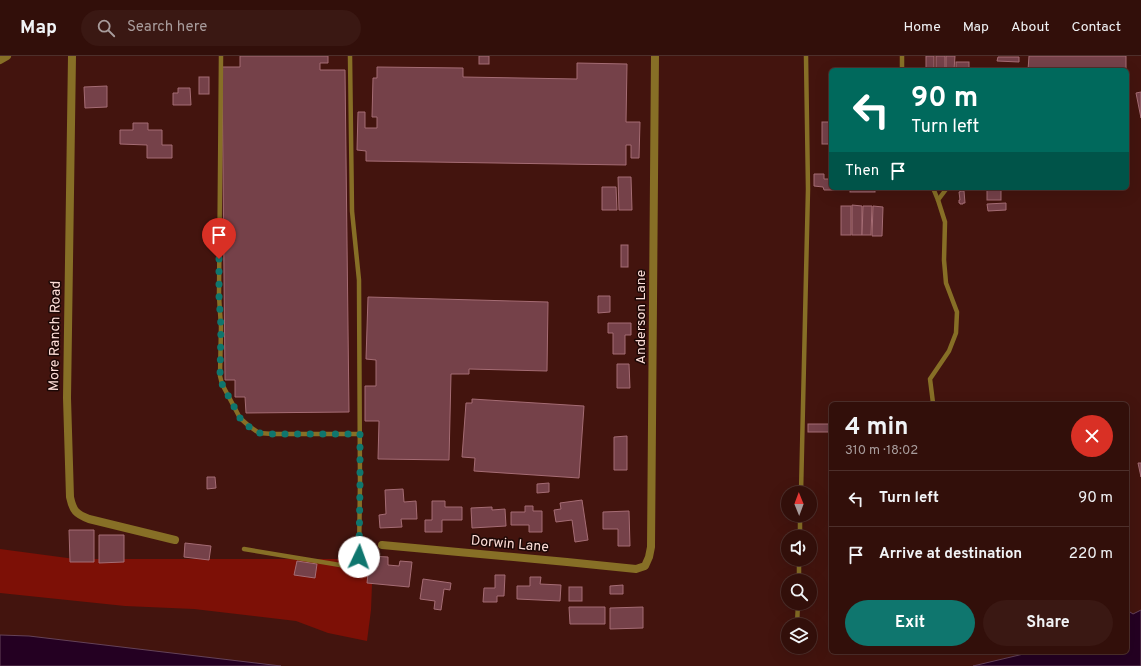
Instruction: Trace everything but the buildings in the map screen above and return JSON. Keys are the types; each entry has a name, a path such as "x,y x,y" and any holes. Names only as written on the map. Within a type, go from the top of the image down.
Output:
{"street":[{"path":"0,60 7,56"},
{"name":"More Ranch Road","path":"72,56 67,398 70,497 72,505 78,515 175,540"},
{"name":"Anderson Lane","path":"636,569 645,566 651,547 655,56"},
{"name":"Dorwin Lane","path":"382,545 636,569"}],"lane":[{"path":"221,56 219,296 221,327 220,376 222,384 240,418 248,426 259,433 360,434"},
{"path":"244,550 346,566 357,563 359,557 359,280 352,210 350,56"},
{"path":"801,486 808,189 806,56"},
{"path":"902,56 902,68"},
{"path":"933,402 930,379 949,351 956,333 957,312 946,283 944,260 944,222 934,190"},
{"path":"938,200 946,190"}],"shaded area":[{"path":"0,549 75,559 373,559 371,610 367,641 328,633 296,621 194,609 125,606 0,593"},
{"path":"1141,610 1141,666 973,666 1024,654 1129,654 1129,611 1133,614"},
{"path":"0,635 29,636 281,666 0,666"}],"route":[{"path":"219,259 221,327 220,376 222,384 240,418 248,426 259,433 360,434 359,557"}]}
